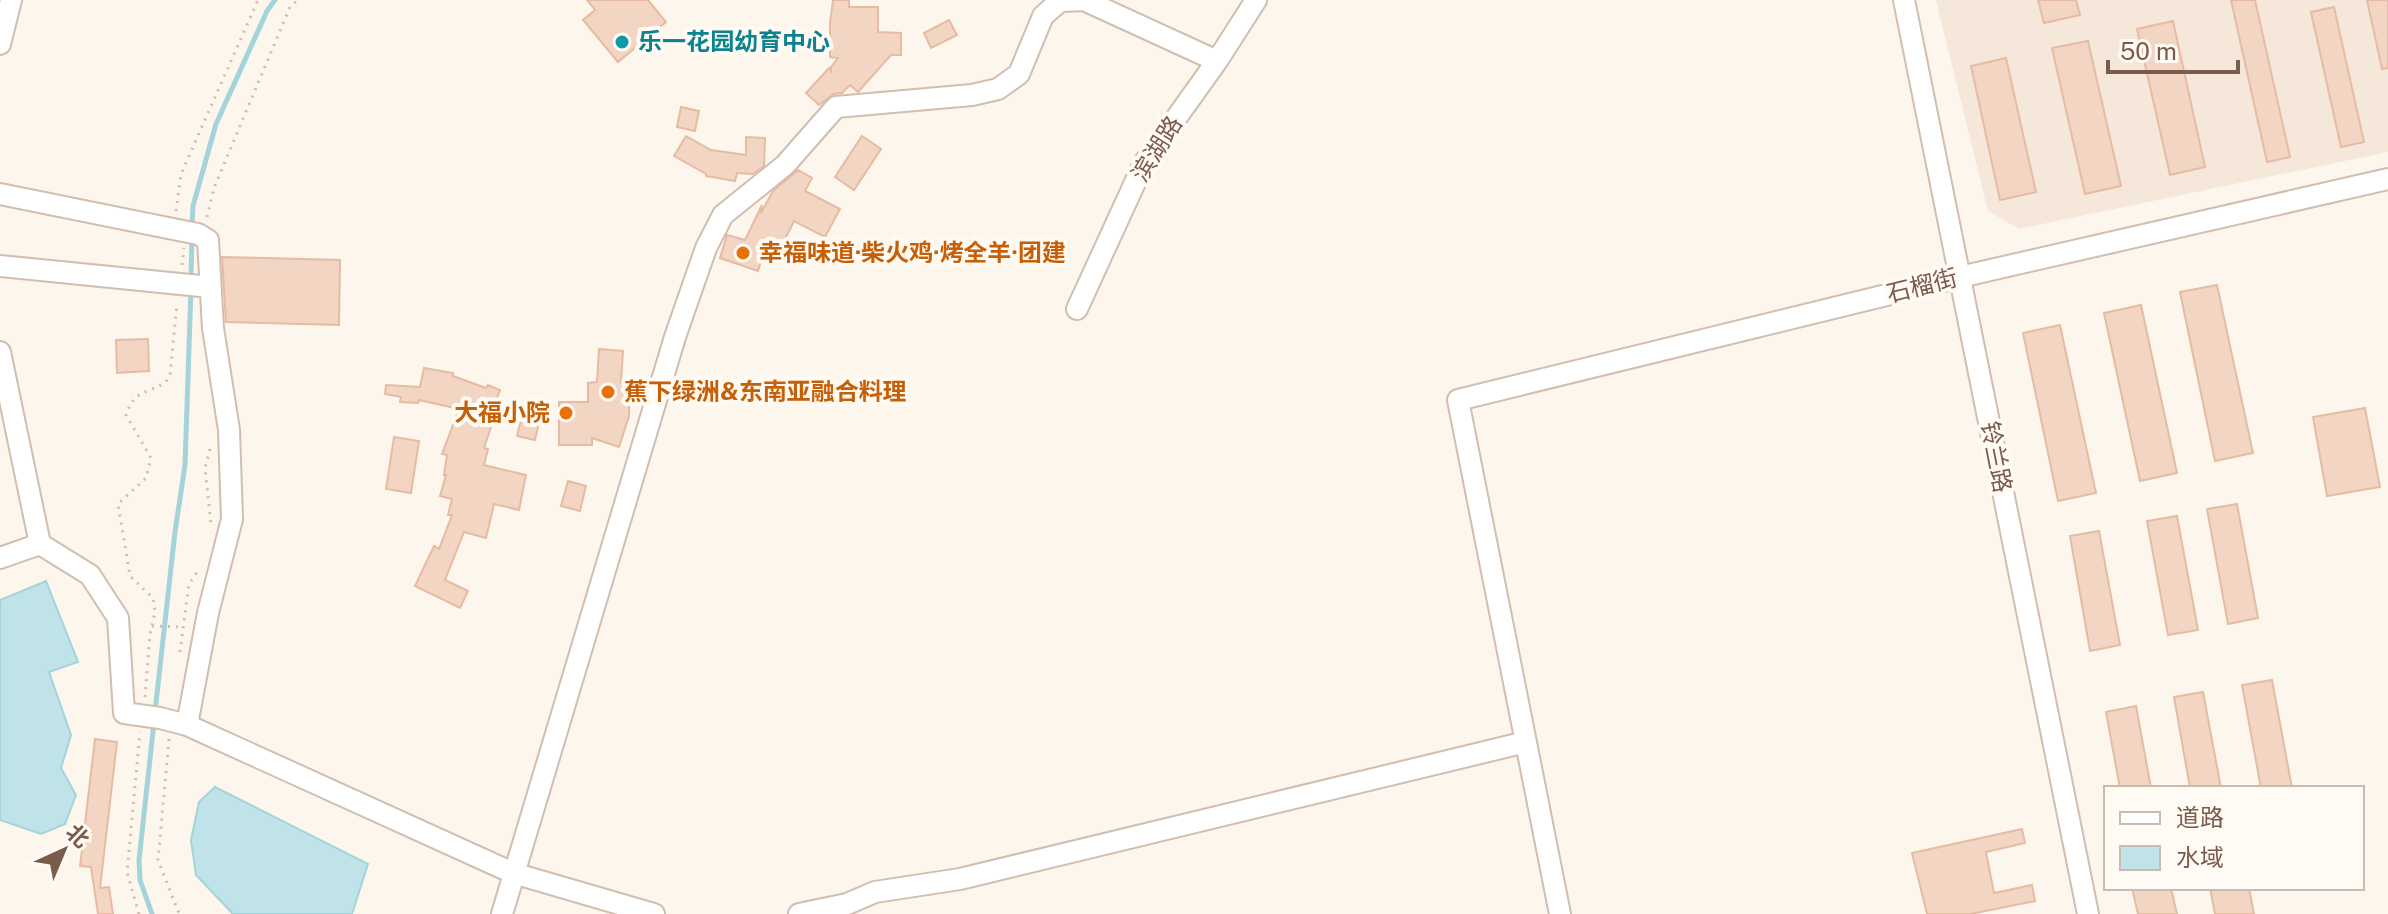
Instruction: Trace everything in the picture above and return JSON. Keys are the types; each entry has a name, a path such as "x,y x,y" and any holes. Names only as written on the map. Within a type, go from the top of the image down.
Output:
{"street":[{"path":"0,44 11,0"},
{"path":"502,914 675,337 706,248 723,215 785,165 836,107 972,95 998,89 1019,74 1043,16 1060,1 1087,0 1217,61"},
{"name":"滨湖路","path":"1077,309 1144,163 1217,61 1256,0"},
{"name":"铃兰路","path":"1904,0 2088,914"},
{"name":"石榴街","path":"1526,742 1458,400 1960,277 2388,179"},
{"path":"0,194 189,232 208,240 193,286 213,328 229,430 232,519 208,613 187,725"},
{"path":"0,266 193,286"},
{"path":"0,352 40,544 90,575 118,618 124,713 187,725 513,873 654,914"},
{"path":"0,558 40,544"},
{"path":"799,914 847,904 875,892 960,879 1526,742 1560,914"}],"path":[{"path":"189,232 181,174 258,0"},
{"path":"139,914 127,872 149,716 155,612 153,598 130,576 118,504 146,478 151,458 126,415 131,401 141,392 166,382 170,374 193,286 184,247 189,232 214,188 290,7 298,0"},
{"path":"152,626 183,627"}],"shaded area":[{"path":"1936,0 2388,0 2388,152 2019,229 1988,211"}],"water":[{"path":"46,581 78,662 49,672 71,735 61,768 76,795 65,824 41,834 0,820 0,600"},
{"path":"215,787 368,864 352,914 233,914 196,875 191,840 199,802"}],"building":[{"name":"乐一花园幼育中心","path":"587,0 648,0 666,22 618,62 583,20 595,10"},
{"path":"833,0 849,0 849,7 878,7 878,32 901,33 901,55 891,55 858,92 850,85 819,105 806,93 829,68 831,71 838,58 830,57"},
{"path":"2038,0 2076,0 2080,15 2044,23"},
{"path":"2231,0 2255,0 2290,157 2267,162"},
{"path":"2367,0 2388,0 2388,68 2382,69"},
{"path":"2334,7 2364,142 2341,147 2311,12"},
{"path":"949,20 957,35 931,48 924,33"},
{"path":"2173,21 2205,167 2170,175 2137,29"},
{"path":"2088,41 2121,186 2085,194 2052,48"},
{"path":"2006,58 2036,192 2000,200 1971,66"},
{"path":"681,107 699,111 695,131 677,127"},
{"path":"686,136 711,150 746,155 746,137 765,138 764,166 753,174 737,173 735,181 706,176 674,156"},
{"path":"862,136 881,149 854,190 835,177"},
{"path":"798,170 812,178 805,191 840,209 825,237 794,221 782,245 768,238 758,271 720,258 727,235 745,240 762,205 761,213 773,191"},
{"path":"222,257 340,260 339,325 226,322"},
{"path":"2217,285 2253,453 2215,461 2180,292"},
{"path":"2141,305 2177,473 2140,481 2104,313"},
{"path":"2060,325 2096,493 2058,501 2023,333"},
{"path":"148,339 149,371 117,373 116,340"},
{"path":"599,349 623,351 621,382 629,382 629,416 619,447 592,438 592,445 559,445 559,402 588,402 588,383 597,382"},
{"path":"424,368 453,373 453,376 486,388 488,385 500,390 484,448 488,449 484,465 526,475 519,510 494,504 486,538 464,532 445,580 468,591 460,608 415,586 434,546 439,549 452,515 448,515 452,499 440,496 447,455 442,454 459,409 419,400 418,403 400,402 401,397 385,394 386,385 420,387"},
{"path":"526,400 543,404 535,440 517,436"},
{"path":"2365,408 2380,487 2327,496 2313,417"},
{"path":"394,437 419,441 411,493 386,489"},
{"path":"568,481 586,486 580,511 561,506"},
{"path":"2237,504 2258,618 2228,624 2207,509"},
{"path":"2177,516 2198,630 2168,635 2147,521"},
{"path":"2099,531 2120,645 2090,651 2070,536"},
{"path":"2272,680 2292,786 2261,786 2242,685"},
{"path":"2203,692 2221,786 2190,786 2174,697"},
{"path":"2136,706 2151,786 2120,786 2106,712"},
{"path":"95,739 117,742 100,888 109,887 113,914 98,914 91,867 80,866"},
{"path":"2022,829 2025,843 1986,852 1994,893 2032,885 2035,901 1971,914 1927,914 1912,853"},
{"path":"2132,890 2171,890 2177,914 2138,914"},
{"path":"2210,890 2249,890 2254,914 2215,914"}],"waterway":[{"path":"192,226 193,206 216,124 267,11 275,0"},
{"path":"191,278 192,236"},
{"path":"155,712 185,465 191,288"},
{"path":"152,914 140,880 139,860 154,722"}],"place":[{"name":"乐一花园幼育中心","path":"622,42"},
{"name":"幸福味道·柴火鸡·烤全羊·团建","path":"743,253"},
{"name":"蕉下绿洲&东南亚融合料理","path":"608,392"},
{"name":"大福小院","path":"566,413"}]}
